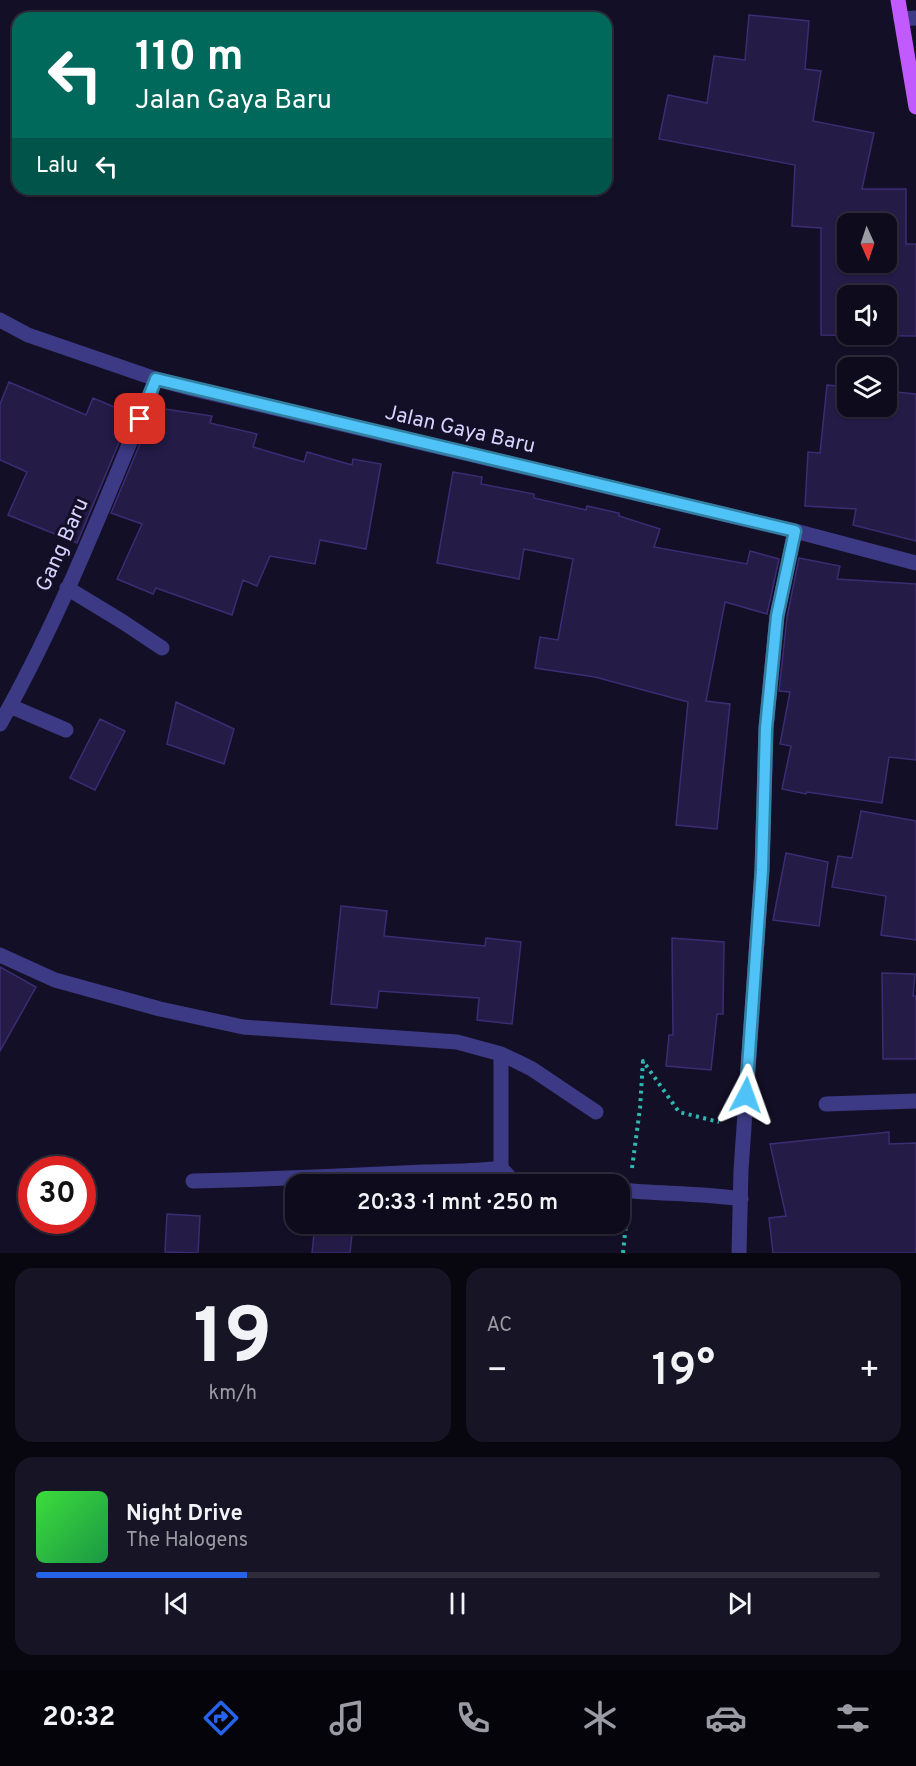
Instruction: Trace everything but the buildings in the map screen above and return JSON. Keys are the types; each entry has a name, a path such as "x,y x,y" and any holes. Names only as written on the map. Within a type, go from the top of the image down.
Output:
{"main road":[{"path":"898,0 909,18 916,107"}],"street":[{"name":"Jalan Gaya Baru","path":"0,320 28,336 156,379 795,531 916,563"},
{"name":"Gang Baru","path":"0,724 25,680 68,588 156,379"},
{"path":"739,1253 745,1117 762,870 766,728 777,616 795,531"},
{"path":"68,588 162,648"},
{"path":"10,706 66,730"},
{"path":"0,955 56,980 160,1009 243,1027 457,1042 501,1054 532,1069 596,1112"},
{"path":"501,1054 501,1168 507,1174"},
{"path":"826,1104 916,1101"},
{"path":"193,1181 334,1177 451,1170 481,1171 501,1168"},
{"path":"630,1190 714,1195 741,1199"}],"path":[{"path":"627,1174 640,1108 644,1061 679,1112 717,1123 745,1117"},
{"path":"624,1234 624,1253"}],"route":[{"path":"140,419 156,379 795,531 777,616 766,728 762,870 746,1095"}]}
